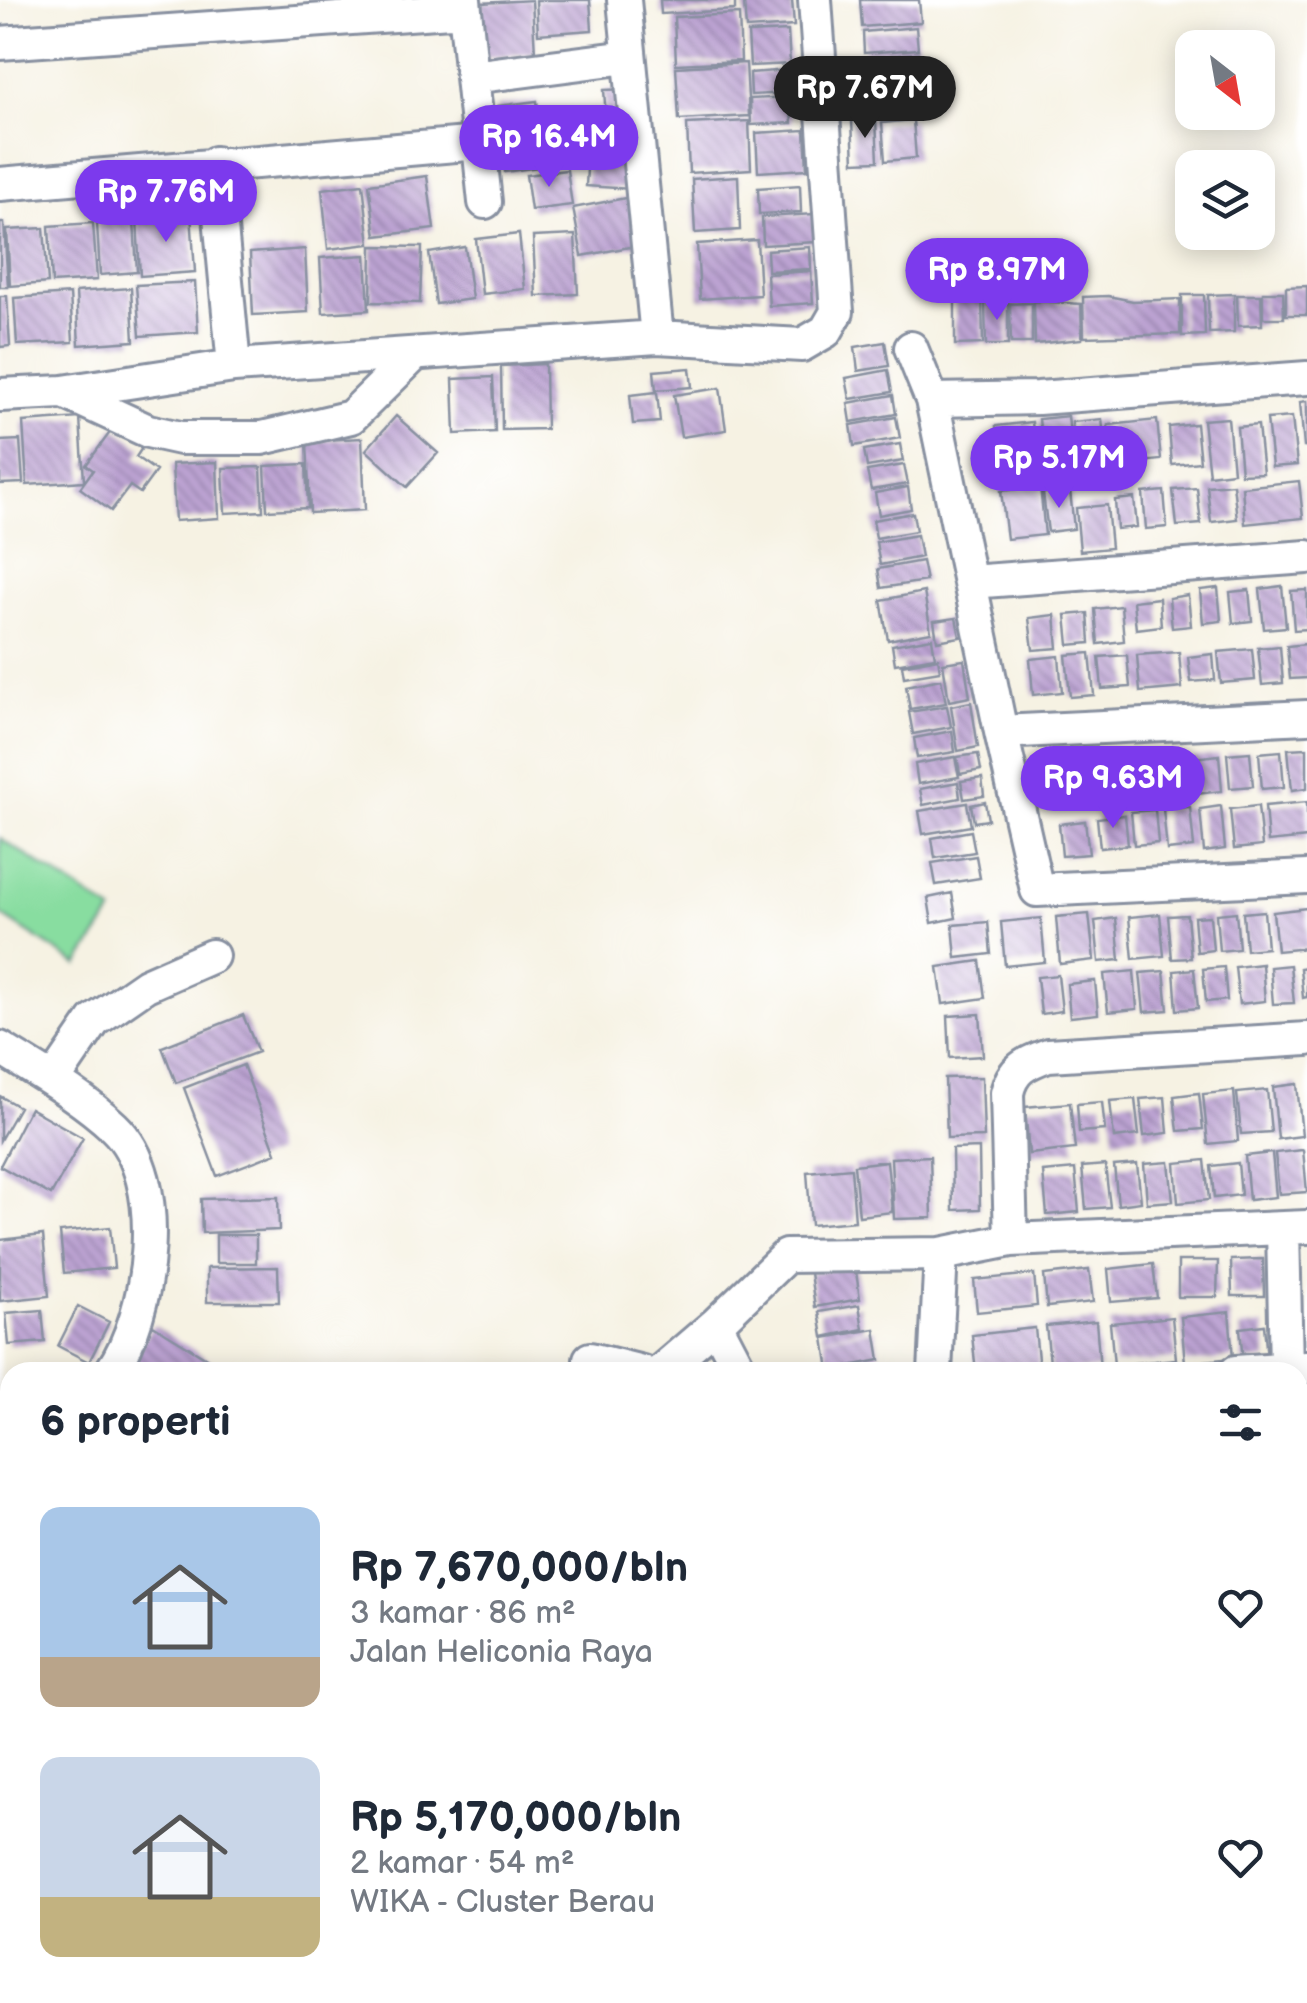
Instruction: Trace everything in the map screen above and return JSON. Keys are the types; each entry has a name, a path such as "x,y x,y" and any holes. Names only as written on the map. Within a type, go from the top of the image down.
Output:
{"street":[{"path":"624,0 657,337"},
{"path":"0,395 63,392 234,366 657,337 802,344 826,331 838,312 815,0"},
{"path":"0,43 464,5 484,202"},
{"path":"472,78 628,58"},
{"path":"0,184 214,162 479,142"},
{"path":"214,162 234,366"},
{"path":"911,348 932,400 1037,890 1307,878"},
{"path":"63,392 148,430 180,438 262,438 351,416 413,356"},
{"path":"932,400 1038,398 1307,378"},
{"path":"970,582 1307,557"},
{"path":"1001,732 1307,717"},
{"path":"52,1081 94,1021 146,984 212,956"},
{"path":"1011,1240 1007,1093 1010,1078 1025,1064 1048,1055 1307,1039"},
{"path":"0,1048 115,1127 141,1171 150,1250 145,1297 116,1362"},
{"path":"672,1362 786,1256 942,1254 1011,1240 1295,1228 1297,1362"},
{"path":"936,1362 942,1254"},
{"path":"716,1324 736,1362"},
{"path":"590,1359 602,1362"}],"green space":[{"path":"0,838 113,912 78,965 0,914"}],"building":[{"path":"532,0 535,53 484,57 481,3"},
{"path":"536,0 590,0 592,30 538,34"},
{"path":"660,0 735,0 735,10 661,14"},
{"path":"792,0 794,26 746,29 744,2"},
{"path":"860,0 919,0 921,22 862,27"},
{"path":"739,14 741,61 676,64 674,17"},
{"path":"916,27 918,49 864,53 863,32"},
{"path":"788,31 790,64 750,66 748,33"},
{"path":"918,53 923,110 868,115 863,59"},
{"path":"746,63 749,116 679,120 676,67"},
{"path":"786,70 788,93 751,95 750,73"},
{"path":"629,89 632,144 608,145 604,90"},
{"path":"790,97 792,123 751,125 750,99"},
{"path":"537,101 545,166 505,172 497,106"},
{"path":"876,119 878,161 854,162 852,121"},
{"path":"913,120 916,158 885,161 882,123"},
{"path":"749,121 751,169 689,173 687,124"},
{"path":"805,130 807,169 758,172 756,133"},
{"path":"588,152 634,155 631,189 586,186"},
{"path":"567,170 572,205 531,210 526,175"},
{"path":"427,176 434,229 376,236 369,184"},
{"path":"738,176 740,230 695,233 692,179"},
{"path":"363,184 370,244 328,249 322,189"},
{"path":"800,185 801,212 759,214 758,188"},
{"path":"631,197 640,245 582,256 573,208"},
{"path":"191,214 195,272 140,276 137,218"},
{"path":"815,214 816,242 763,245 762,217"},
{"path":"134,221 137,272 100,275 97,224"},
{"path":"0,223 4,223 8,287 0,287"},
{"path":"93,223 97,280 52,283 49,226"},
{"path":"44,228 48,283 10,286 7,230"},
{"path":"519,234 525,289 482,294 476,239"},
{"path":"575,235 578,294 536,296 533,237"},
{"path":"757,240 760,295 700,299 697,244"},
{"path":"372,246 422,247 420,303 371,302"},
{"path":"465,247 472,299 436,304 429,253"},
{"path":"810,247 811,269 768,271 767,250"},
{"path":"305,249 308,312 253,315 250,253"},
{"path":"366,255 369,310 323,313 320,258"},
{"path":"811,271 813,303 769,306 767,274"},
{"path":"195,282 198,332 140,336 136,285"},
{"path":"1307,286 1307,315 1286,315 1286,287"},
{"path":"131,288 134,341 79,345 76,292"},
{"path":"1263,292 1283,292 1284,318 1263,318"},
{"path":"70,294 73,342 17,345 14,298"},
{"path":"1234,294 1234,332 1209,333 1208,295"},
{"path":"1182,295 1204,295 1205,335 1182,336"},
{"path":"1237,295 1261,295 1262,325 1238,326"},
{"path":"0,296 7,296 10,346 0,347"},
{"path":"1083,297 1133,301 1180,299 1180,334 1084,337"},
{"path":"982,300 983,344 955,345 955,301"},
{"path":"1034,301 1081,304 1082,339 1035,344"},
{"path":"985,302 1008,302 1008,345 986,345"},
{"path":"1032,303 1032,343 1011,343 1010,304"},
{"path":"885,342 889,366 858,371 855,347"},
{"path":"545,364 546,429 502,430 501,366"},
{"path":"690,368 692,387 656,390 654,371"},
{"path":"888,370 892,392 850,399 846,378"},
{"path":"493,377 495,432 455,434 453,379"},
{"path":"720,388 726,430 681,437 674,395"},
{"path":"657,392 660,422 633,424 630,395"},
{"path":"893,395 896,414 851,422 848,403"},
{"path":"1307,401 1307,447 1304,447 1300,402"},
{"path":"396,416 438,453 407,487 366,450"},
{"path":"1068,416 1073,461 1044,465 1039,419"},
{"path":"896,417 900,438 854,446 851,425"},
{"path":"1292,417 1297,465 1272,467 1267,419"},
{"path":"80,418 84,481 27,485 23,422"},
{"path":"1228,418 1233,472 1209,475 1203,420"},
{"path":"1102,419 1106,455 1076,459 1072,422"},
{"path":"1157,420 1161,460 1111,465 1108,425"},
{"path":"1032,422 1037,466 1001,471 996,426"},
{"path":"1196,424 1200,462 1172,465 1169,427"},
{"path":"1258,425 1263,473 1241,474 1237,427"},
{"path":"114,427 142,448 136,457 156,471 140,493 130,486 111,511 80,488 93,470 86,465"},
{"path":"362,438 365,510 310,513 307,441"},
{"path":"20,440 23,483 0,484 0,441"},
{"path":"900,444 903,461 867,467 864,450"},
{"path":"217,462 219,518 175,521 172,464"},
{"path":"306,464 308,508 267,510 265,466"},
{"path":"904,465 908,484 871,490 867,471"},
{"path":"261,467 263,511 225,513 223,468"},
{"path":"1299,481 1303,518 1245,524 1242,487"},
{"path":"1233,484 1237,519 1211,522 1207,486"},
{"path":"1040,486 1045,535 1007,539 1001,491"},
{"path":"908,487 911,509 879,515 875,493"},
{"path":"1197,488 1201,524 1177,526 1173,490"},
{"path":"1070,490 1074,529 1048,532 1043,493"},
{"path":"1164,491 1167,527 1146,529 1143,493"},
{"path":"1134,498 1137,527 1117,529 1115,500"},
{"path":"1107,505 1111,548 1080,551 1076,508"},
{"path":"913,513 916,531 876,538 873,520"},
{"path":"917,535 921,557 880,565 876,542"},
{"path":"922,561 926,581 881,588 878,569"},
{"path":"1282,586 1286,627 1264,629 1260,589"},
{"path":"1218,588 1221,621 1203,623 1200,590"},
{"path":"1249,590 1252,621 1233,623 1230,592"},
{"path":"1307,590 1307,629 1294,630 1291,591"},
{"path":"924,592 931,632 888,640 881,600"},
{"path":"1188,595 1191,626 1172,628 1169,598"},
{"path":"1159,598 1161,626 1136,629 1133,601"},
{"path":"1121,606 1124,641 1098,644 1095,609"},
{"path":"1088,613 1090,643 1069,645 1066,615"},
{"path":"1055,615 1058,648 1033,650 1029,618"},
{"path":"956,618 960,637 937,641 934,621"},
{"path":"932,638 935,657 895,664 892,645"},
{"path":"1307,644 1307,678 1290,679 1287,646"},
{"path":"1280,646 1283,683 1262,685 1258,648"},
{"path":"1252,649 1255,680 1221,683 1218,652"},
{"path":"1179,652 1182,688 1140,692 1137,655"},
{"path":"1090,653 1094,695 1070,697 1066,655"},
{"path":"1213,654 1215,680 1191,682 1188,657"},
{"path":"1127,655 1130,687 1102,689 1099,657"},
{"path":"1059,656 1062,692 1033,695 1030,659"},
{"path":"938,658 940,671 904,677 902,665"},
{"path":"964,660 970,697 949,701 943,663"},
{"path":"941,679 946,703 910,709 906,686"},
{"path":"971,702 978,747 958,751 951,706"},
{"path":"947,706 951,727 913,734 909,712"},
{"path":"952,731 955,752 917,758 914,738"},
{"path":"1307,748 1307,788 1292,790 1288,749"},
{"path":"1281,751 1284,787 1262,789 1259,753"},
{"path":"1250,752 1253,786 1230,788 1227,754"},
{"path":"978,754 981,770 960,774 957,757"},
{"path":"1219,755 1222,791 1196,794 1193,758"},
{"path":"955,757 959,777 918,784 915,764"},
{"path":"1152,758 1155,796 1134,798 1131,760"},
{"path":"1183,759 1186,796 1166,799 1163,761"},
{"path":"1084,762 1088,803 1054,806 1051,765"},
{"path":"1119,764 1123,799 1099,801 1096,766"},
{"path":"982,778 984,796 964,799 961,781"},
{"path":"958,782 960,798 923,805 920,789"},
{"path":"985,802 988,820 974,822 971,805"},
{"path":"1307,802 1307,838 1268,842 1265,806"},
{"path":"967,803 971,826 923,834 919,811"},
{"path":"1221,806 1225,849 1204,852 1200,809"},
{"path":"1258,806 1262,846 1234,849 1230,809"},
{"path":"1190,807 1194,847 1167,850 1163,809"},
{"path":"1155,810 1158,843 1134,845 1131,812"},
{"path":"1125,815 1128,845 1100,848 1097,818"},
{"path":"1085,821 1089,854 1062,856 1059,824"},
{"path":"971,831 975,852 935,858 932,838"},
{"path":"976,856 980,878 936,885 932,863"},
{"path":"952,893 956,918 932,923 928,898"},
{"path":"1307,908 1307,948 1277,951 1273,912"},
{"path":"1264,911 1267,948 1246,950 1243,913"},
{"path":"1236,912 1239,949 1219,951 1216,914"},
{"path":"1089,914 1094,960 1060,964 1056,917"},
{"path":"1160,914 1164,956 1133,959 1129,917"},
{"path":"1187,915 1191,958 1172,959 1168,916"},
{"path":"1210,916 1213,950 1197,952 1194,917"},
{"path":"1041,918 1045,962 1005,966 1001,922"},
{"path":"1116,918 1120,960 1099,962 1095,921"},
{"path":"988,922 991,954 956,958 953,925"},
{"path":"980,961 985,998 943,1004 938,967"},
{"path":"1262,964 1265,1001 1239,1004 1235,967"},
{"path":"1290,965 1294,1003 1273,1004 1270,967"},
{"path":"1224,967 1227,1000 1206,1002 1203,969"},
{"path":"1307,967 1307,997 1303,998 1300,968"},
{"path":"1194,969 1198,1008 1177,1010 1174,971"},
{"path":"1134,971 1137,1009 1108,1012 1104,974"},
{"path":"1164,971 1168,1010 1144,1012 1140,973"},
{"path":"1058,975 1062,1011 1041,1014 1037,977"},
{"path":"1095,981 1098,1014 1070,1017 1067,984"},
{"path":"980,1014 983,1056 950,1058 948,1016"},
{"path":"243,1015 258,1052 176,1083 162,1047"},
{"path":"243,1065 276,1153 217,1176 184,1088"},
{"path":"982,1077 984,1137 947,1138 945,1078"},
{"path":"1297,1084 1302,1136 1278,1139 1273,1087"},
{"path":"1267,1090 1271,1132 1241,1134 1237,1093"},
{"path":"1234,1091 1238,1141 1208,1144 1203,1094"},
{"path":"1199,1093 1203,1129 1178,1131 1174,1096"},
{"path":"0,1096 19,1107 0,1140"},
{"path":"1165,1097 1168,1133 1144,1136 1140,1099"},
{"path":"1135,1099 1139,1135 1114,1138 1110,1101"},
{"path":"1102,1102 1105,1130 1079,1132 1077,1104"},
{"path":"1070,1103 1075,1149 1029,1154 1025,1107"},
{"path":"30,1108 83,1138 51,1195 0,1166"},
{"path":"979,1148 980,1209 953,1210 952,1149"},
{"path":"1303,1150 1307,1192 1279,1194 1275,1153"},
{"path":"1272,1153 1276,1197 1249,1200 1245,1156"},
{"path":"930,1156 932,1218 894,1219 891,1158"},
{"path":"1205,1160 1209,1200 1178,1203 1175,1163"},
{"path":"887,1161 892,1212 859,1216 854,1165"},
{"path":"1169,1162 1173,1201 1147,1203 1144,1164"},
{"path":"1238,1163 1241,1195 1214,1198 1211,1166"},
{"path":"1137,1164 1141,1202 1118,1205 1114,1166"},
{"path":"1105,1165 1110,1207 1086,1209 1082,1167"},
{"path":"851,1168 855,1221 811,1225 807,1172"},
{"path":"1075,1169 1079,1212 1047,1215 1043,1172"},
{"path":"278,1197 279,1230 202,1233 201,1199"},
{"path":"110,1227 114,1268 64,1273 60,1232"},
{"path":"43,1235 49,1296 0,1301 0,1240"},
{"path":"216,1235 256,1235 256,1263 216,1263"},
{"path":"1263,1259 1264,1296 1232,1296 1231,1260"},
{"path":"1178,1261 1218,1261 1217,1297 1178,1297"},
{"path":"1153,1264 1157,1298 1111,1302 1108,1269"},
{"path":"855,1265 860,1299 815,1307 810,1273"},
{"path":"278,1267 279,1302 207,1302 207,1268"},
{"path":"1089,1270 1093,1302 1047,1307 1044,1275"},
{"path":"1034,1274 1037,1306 977,1312 974,1280"},
{"path":"859,1305 863,1329 823,1337 819,1312"},
{"path":"78,1306 109,1322 89,1362 58,1346"},
{"path":"42,1310 45,1342 9,1345 6,1313"},
{"path":"1229,1312 1233,1358 1185,1362 1181,1317"},
{"path":"1172,1317 1176,1359 1114,1362 1110,1323"},
{"path":"1096,1321 1099,1362 1050,1362 1046,1326"},
{"path":"153,1325 213,1362 129,1362"},
{"path":"1264,1325 1267,1359 1243,1362 1240,1328"},
{"path":"1035,1328 1038,1362 975,1362 972,1335"},
{"path":"875,1329 880,1360 828,1362 824,1338"}]}
